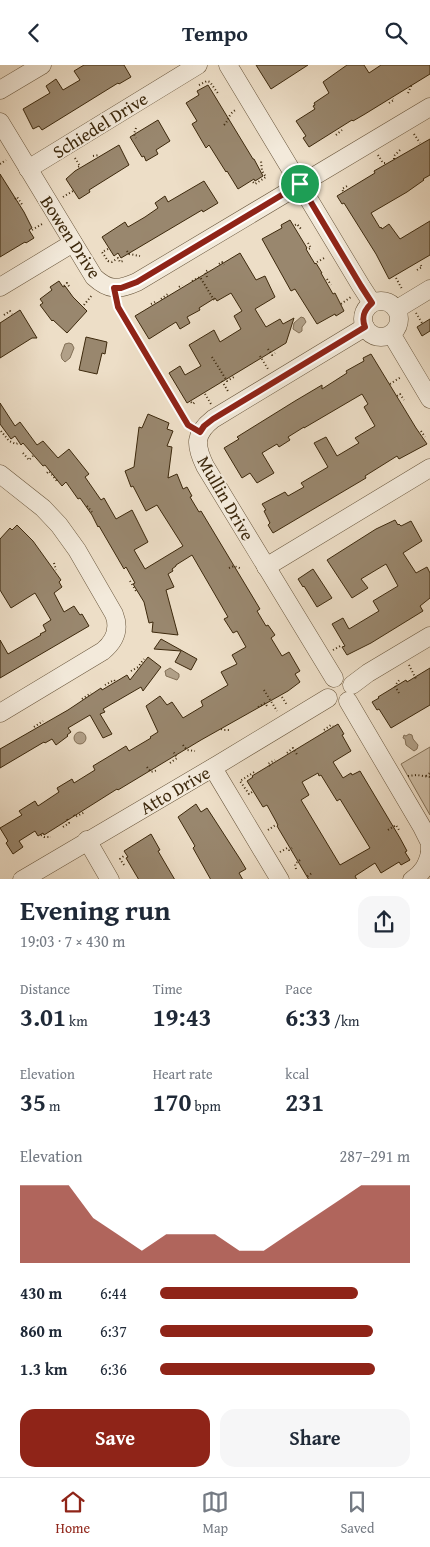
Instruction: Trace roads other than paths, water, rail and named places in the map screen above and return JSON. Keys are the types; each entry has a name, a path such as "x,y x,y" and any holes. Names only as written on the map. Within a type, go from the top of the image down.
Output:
{"street":[{"path":"0,90 42,65"},
{"name":"Schiedel Drive","path":"28,169 198,65"},
{"path":"228,65 372,303"},
{"name":"Bowen Drive","path":"0,122 94,277 106,287 121,288 137,282 430,107"},
{"path":"0,287 73,243"},
{"path":"397,309 430,289"},
{"path":"386,301 397,309 400,322 392,335 377,337 370,334 363,321 363,314 367,307 372,303 386,301"},
{"name":"Mullin Drive","path":"334,678 205,466 197,443 204,426 213,419 365,327"},
{"path":"392,335 430,399"},
{"path":"266,567 430,468"},
{"path":"0,713 104,651 114,640 117,629 117,621 114,614 70,538 48,513 3,482"},
{"path":"412,879 420,874 428,863 430,843 395,783 350,693 346,679 342,677 334,678 326,687 328,698 332,702 340,704 350,693 368,673 430,636"},
{"name":"Atto Drive","path":"22,879 213,768 328,698"},
{"path":"213,768 280,879"},
{"path":"87,841 110,879"}]}
